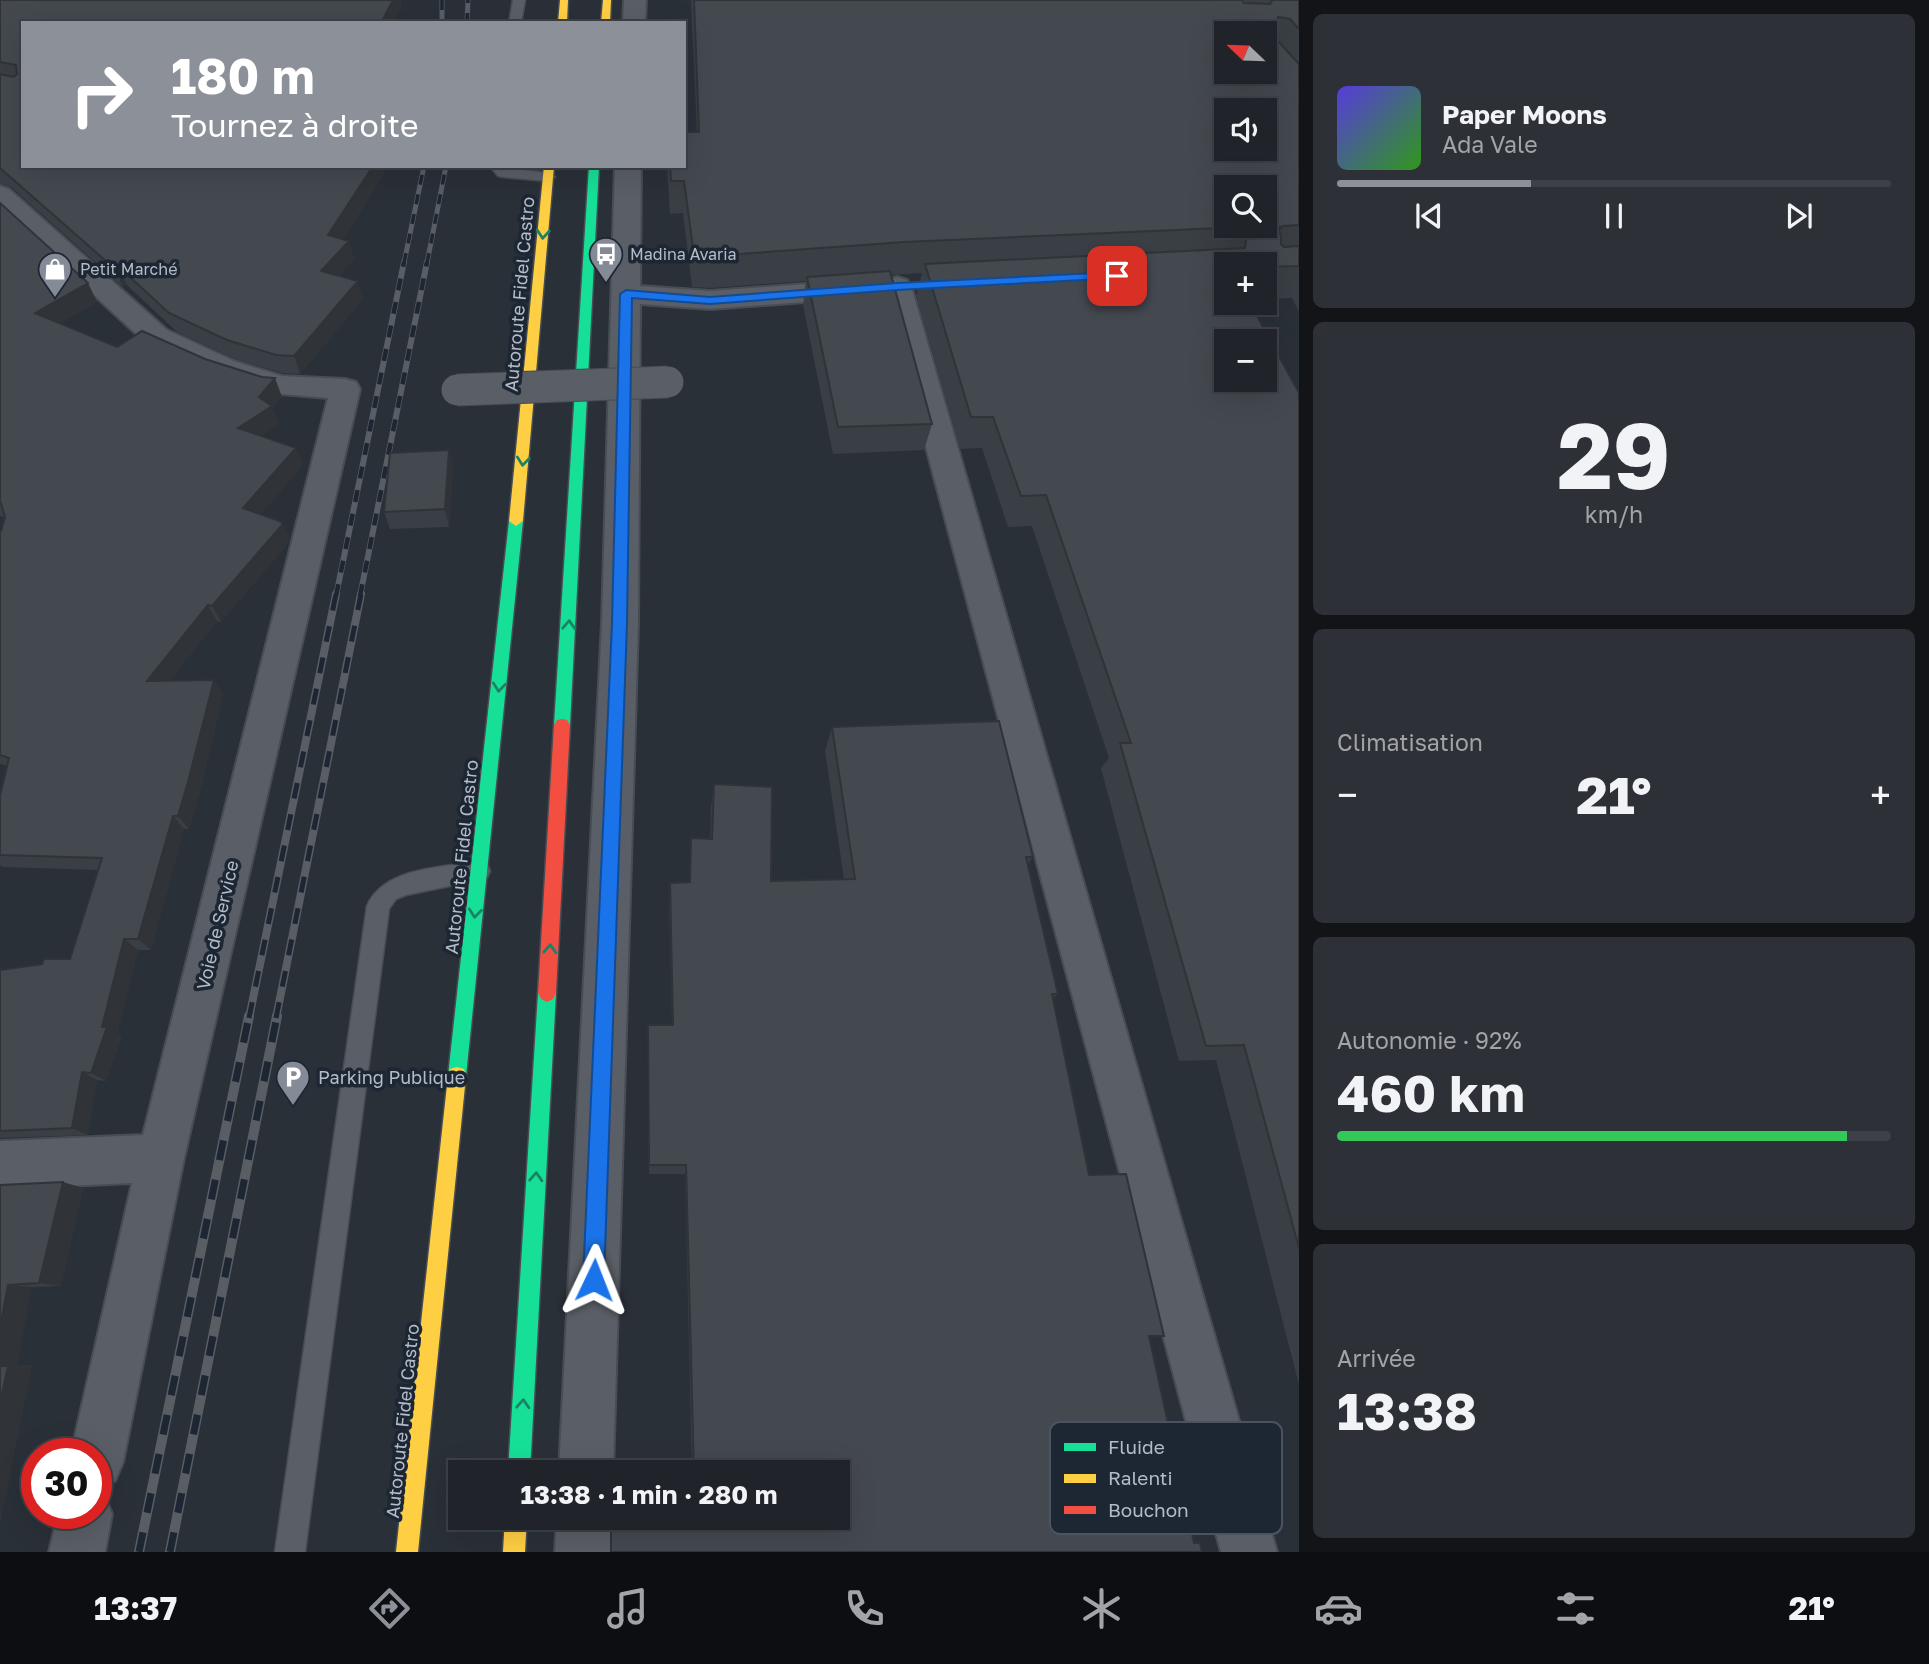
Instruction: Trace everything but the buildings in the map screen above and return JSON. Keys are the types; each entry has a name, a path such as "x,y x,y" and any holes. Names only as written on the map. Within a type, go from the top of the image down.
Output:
{"highway":[{"path":"562,21 564,0"},
{"path":"605,21 607,0"},
{"path":"520,1460 594,168"},
{"name":"Autoroute Fidel Castro","path":"407,1552 523,458 549,172"},
{"path":"514,1552 515,1530"}],"street":[{"path":"634,21 635,0"},
{"path":"586,1460 620,623 628,168"},
{"name":"Voie de Service","path":"0,194 157,337 224,368 281,386 345,389 161,1158 101,1438"},
{"path":"626,294 710,300 911,285 1214,1422"},
{"path":"457,390 668,382"},
{"path":"0,1166 161,1158"},
{"path":"77,1552 82,1529"},
{"path":"583,1552 584,1530"},
{"path":"1244,1534 1249,1552"}],"lane":[{"path":"515,21 519,0"},
{"path":"499,168 503,173 549,172"},
{"path":"290,1552 378,906 388,892 404,885 479,871"}],"railway":[{"path":"442,0 442,21"},
{"path":"467,21 468,0"},
{"path":"404,263 424,168"},
{"path":"427,263 446,168"},
{"path":"336,596 404,262"},
{"path":"360,596 427,262"},
{"path":"249,1018 336,594"},
{"path":"276,1018 361,594"},
{"path":"139,1552 249,1016"},
{"path":"170,1552 277,1016"}],"traffic: fast":[{"path":"562,725 594,168"},
{"path":"457,1076 516,521"},
{"path":"520,1460 547,993"}],"traffic: slow":[{"path":"562,21 564,0"},
{"path":"605,21 607,0"},
{"path":"516,521 549,168"},
{"path":"407,1552 457,1076"},
{"path":"514,1552 515,1530"}],"traffic: jam":[{"path":"547,993 562,725"}],"place":[{"name":"Madina Avaria","path":"606,284"},
{"name":"Petit Marché","path":"55,299"},
{"name":"Parking Publique","path":"293,1107"}],"route":[{"path":"594,1280 620,623 626,294 710,300 897,286 1117,276"}]}
